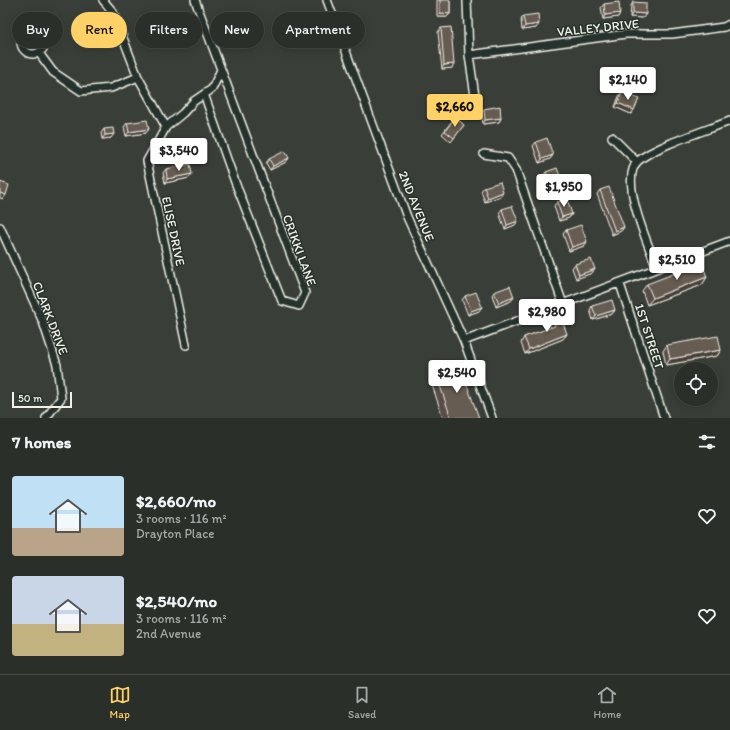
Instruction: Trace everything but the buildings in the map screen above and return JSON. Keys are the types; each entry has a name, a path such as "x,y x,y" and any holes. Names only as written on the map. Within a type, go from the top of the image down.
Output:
{"street":[{"path":"103,0 113,12 138,77 166,127"},
{"name":"CRIKKI LANE","path":"195,0 305,293 300,306 282,301 235,182 204,94"},
{"name":"2ND AVENUE","path":"327,0 407,217 464,341 492,418"},
{"path":"467,0 469,55 475,96"},
{"name":"VALLEY DRIVE","path":"469,55 626,34 672,34 724,27 730,24"},
{"path":"39,53 54,72 81,91 111,88 138,77"},
{"name":"ELISE DRIVE","path":"186,345 147,162 166,127 183,113 194,101 212,89 221,70"},
{"path":"657,268 634,206 630,177 637,162 659,149 730,121"},
{"path":"612,137 637,162"},
{"path":"484,154 508,158 516,170 563,304"},
{"name":"CLARK DRIVE","path":"0,227 43,322 57,365 61,398 46,418"},
{"path":"464,341 620,284 657,268 730,241"},
{"name":"1ST STREET","path":"620,284 664,418"}]}
